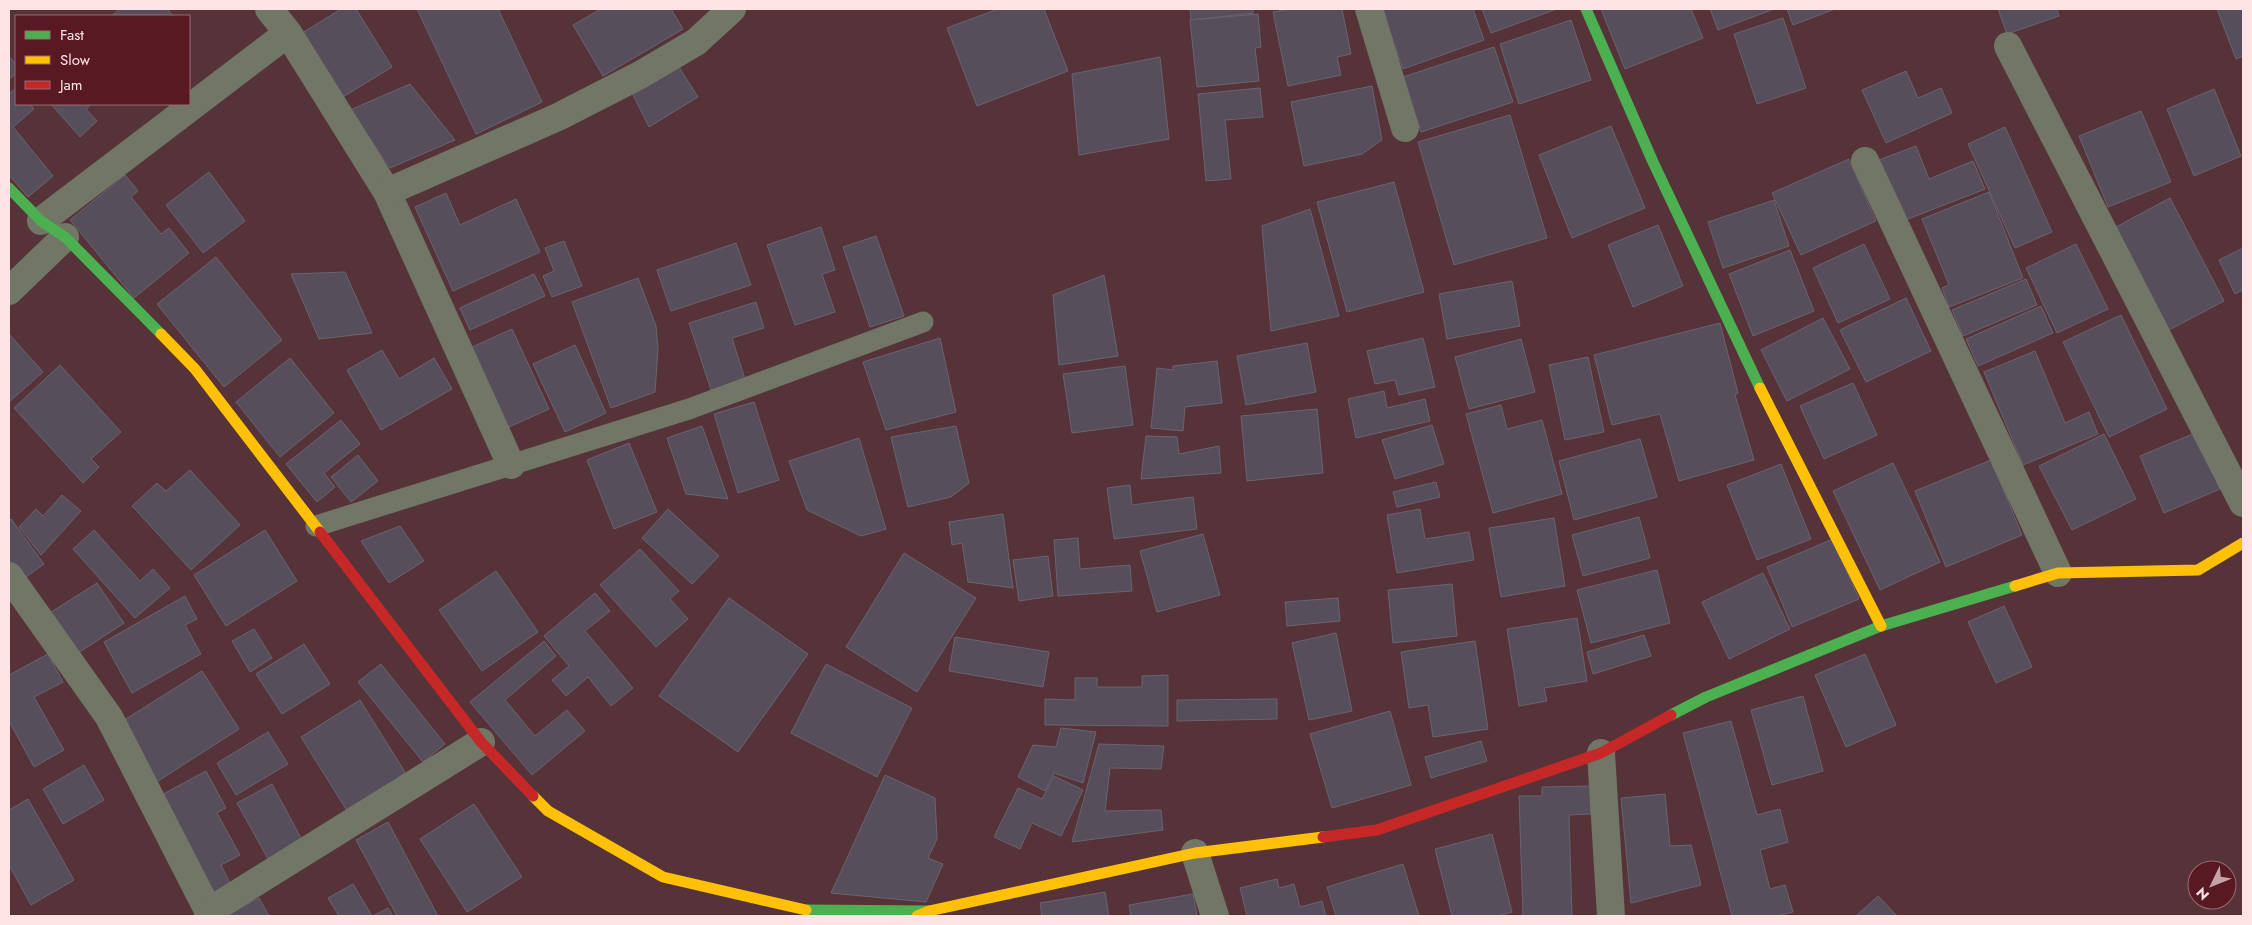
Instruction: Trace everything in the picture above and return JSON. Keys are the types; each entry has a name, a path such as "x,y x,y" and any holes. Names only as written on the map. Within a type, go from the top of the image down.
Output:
{"street":[{"path":"269,9 288,33 387,192 511,465"},
{"path":"387,192 558,117 640,75 696,42 732,9"},
{"path":"1369,9 1405,128"},
{"path":"1586,9 1657,171 1758,383 1881,626"},
{"path":"41,221 288,33"},
{"path":"2008,46 2243,503"},
{"path":"1865,161 2058,574"},
{"path":"9,188 41,221 65,236 195,369 481,742 548,811 663,877 800,910 929,911"},
{"path":"9,291 65,236"},
{"path":"917,916 929,911 1195,853 1376,830 1601,752 1706,697 1881,626 2058,574 2198,570 2243,543"},
{"path":"9,576 109,717 210,914 481,742"},
{"path":"1601,752 1611,916"},
{"path":"1195,853 1215,916"}],"lane":[{"path":"316,526 688,409 923,322"}],"building":[{"path":"120,9 167,9 172,15 112,15"},
{"path":"341,9 356,9 392,67 338,100 299,35"},
{"path":"417,9 498,9 542,102 476,134"},
{"path":"601,9 671,9 683,29 603,76 573,25"},
{"path":"998,9 1044,9 1068,71 977,106 947,28"},
{"path":"1190,9 1253,9 1253,13 1191,20"},
{"path":"1291,9 1342,9 1351,54 1337,57 1341,75 1288,86 1273,12"},
{"path":"1382,9 1473,9 1484,40 1403,69"},
{"path":"1482,9 1557,9 1491,33"},
{"path":"1601,9 1691,9 1703,38 1625,69"},
{"path":"1710,9 1774,9 1718,30"},
{"path":"1787,9 1835,9 1793,25"},
{"path":"1998,9 2057,9 2059,16 2007,34"},
{"path":"2217,9 2243,9 2243,56 2236,59"},
{"path":"1258,14 1261,47 1255,48 1259,81 1197,87 1190,20"},
{"path":"1783,18 1806,88 1757,104 1734,34"},
{"path":"1571,20 1591,80 1519,104 1500,44"},
{"path":"1494,47 1513,102 1421,132 1403,77"},
{"path":"9,56 15,64 15,74 9,80"},
{"path":"1160,57 1169,139 1079,155 1072,74"},
{"path":"677,64 698,97 649,127 632,93"},
{"path":"1906,71 1918,98 1941,88 1952,113 1886,143 1862,90"},
{"path":"410,84 455,140 390,168 350,110"},
{"path":"1372,86 1382,140 1362,154 1304,166 1291,102"},
{"path":"1260,88 1263,117 1225,120 1231,179 1206,181 1198,94"},
{"path":"15,89 15,105 31,105 34,109 13,127 53,176 28,197 9,175 9,94"},
{"path":"2214,89 2241,156 2194,176 2167,109"},
{"path":"52,105 91,105 86,109 97,121 80,137"},
{"path":"2141,111 2171,182 2108,207 2079,136"},
{"path":"1510,115 1547,238 1454,265 1418,142"},
{"path":"1611,126 1645,208 1572,238 1539,155"},
{"path":"2005,127 2052,232 2015,248 1968,144"},
{"path":"1916,146 1929,179 1973,161 1985,189 1903,221 1879,160"},
{"path":"1849,159 1876,221 1801,255 1772,193"},
{"path":"209,172 245,221 203,253 166,205"},
{"path":"125,175 138,191 131,197 161,234 169,228 189,253 134,298 70,220"},
{"path":"1394,182 1424,292 1347,312 1317,202"},
{"path":"1989,192 2023,278 1949,307 1942,288 1949,285 1922,219"},
{"path":"446,193 460,225 516,199 540,252 453,291 415,207"},
{"path":"2170,198 2224,301 2169,330 2116,227"},
{"path":"1774,200 1789,246 1723,268 1708,222"},
{"path":"1310,209 1339,316 1271,331 1262,226"},
{"path":"1658,225 1683,286 1633,307 1608,245"},
{"path":"821,227 835,270 822,274 835,312 795,325 767,245"},
{"path":"876,236 904,316 870,327 843,247"},
{"path":"564,241 582,286 552,297 543,276 554,271 545,248"},
{"path":"736,243 751,285 671,311 657,270"},
{"path":"1864,244 1890,299 1838,323 1813,268"},
{"path":"2076,244 2108,309 2057,333 2026,268"},
{"path":"2243,248 2243,290 2235,294 2219,260"},
{"path":"1790,250 1814,311 1753,336 1729,274"},
{"path":"216,257 282,340 224,387 157,304"},
{"path":"345,272 372,333 319,339 291,274"},
{"path":"534,274 545,296 470,330 460,308"},
{"path":"1104,275 1118,356 1059,365 1053,295"},
{"path":"638,278 656,326 658,349 655,392 611,408 572,302"},
{"path":"2026,279 2037,305 1963,336 1952,310"},
{"path":"1512,281 1520,326 1447,339 1439,294"},
{"path":"1906,298 1931,351 1866,382 1840,330"},
{"path":"756,302 764,328 732,338 745,379 711,390 689,323"},
{"path":"2041,306 2053,333 1978,366 1966,339"},
{"path":"2121,315 2167,409 2109,437 2063,342"},
{"path":"1823,318 1850,369 1787,401 1761,350"},
{"path":"1720,323 1738,393 1735,395 1754,460 1679,481 1660,414 1612,425 1594,355"},
{"path":"512,329 549,409 507,428 470,348"},
{"path":"9,334 43,372 9,402"},
{"path":"940,338 956,412 886,430 863,362"},
{"path":"1423,338 1435,387 1399,395 1395,380 1375,384 1367,351"},
{"path":"1521,339 1535,392 1469,409 1455,357"},
{"path":"1307,343 1316,392 1246,405 1237,356"},
{"path":"575,345 606,413 565,432 533,364"},
{"path":"382,350 399,379 434,358 452,389 381,430 347,370"},
{"path":"2035,351 2065,423 2089,412 2098,434 2023,465 1984,372"},
{"path":"1588,357 1604,432 1565,440 1549,365"},
{"path":"290,358 334,413 280,457 236,402"},
{"path":"1217,361 1222,403 1185,407 1183,431 1151,428 1157,368 1173,370 1173,366"},
{"path":"60,365 121,432 91,459 99,467 83,483 14,408"},
{"path":"1125,366 1133,425 1072,433 1063,374"},
{"path":"1853,383 1877,435 1824,459 1800,406"},
{"path":"1384,391 1387,408 1425,399 1430,421 1356,438 1348,399"},
{"path":"754,402 779,480 738,493 714,414"},
{"path":"1501,405 1507,429 1542,420 1562,494 1493,513 1466,414"},
{"path":"1317,409 1323,473 1247,481 1241,416"},
{"path":"341,420 360,444 324,473 335,487 317,502 286,464"},
{"path":"1432,425 1444,464 1395,479 1382,440"},
{"path":"702,426 728,499 686,494 667,438"},
{"path":"956,426 969,483 951,497 908,507 891,437"},
{"path":"2202,430 2205,453 2220,489 2164,513 2140,456"},
{"path":"2104,434 2136,499 2072,530 2039,466"},
{"path":"1146,436 1177,437 1179,454 1219,446 1221,473 1141,479"},
{"path":"859,438 886,529 861,536 807,510 789,461"},
{"path":"1640,439 1657,497 1574,520 1559,461"},
{"path":"629,443 657,512 614,529 587,460"},
{"path":"358,455 378,481 351,502 331,477"},
{"path":"1991,460 2022,535 1946,567 1915,491"},
{"path":"1893,463 1940,562 1880,590 1833,491"},
{"path":"1781,464 1811,539 1757,560 1727,485"},
{"path":"190,470 240,525 191,570 132,506 157,483 166,491"},
{"path":"1436,482 1440,497 1397,507 1393,492"},
{"path":"1130,485 1132,505 1193,497 1197,529 1114,539 1107,488"},
{"path":"62,495 81,511 41,555 19,527 36,509 43,516"},
{"path":"668,509 719,556 692,584 642,538"},
{"path":"1420,509 1425,539 1469,532 1474,560 1397,573 1387,515"},
{"path":"1003,514 1013,588 968,582 962,543 952,545 949,522"},
{"path":"1639,517 1650,558 1583,576 1572,535"},
{"path":"1554,518 1565,586 1501,597 1489,528"},
{"path":"11,519 44,564 22,580 9,561 9,521"},
{"path":"400,526 424,561 389,583 361,541"},
{"path":"94,530 140,581 153,569 170,588 135,618 73,549"},
{"path":"265,530 297,581 226,626 194,575"},
{"path":"1203,534 1220,595 1157,612 1140,551"},
{"path":"1078,538 1080,569 1130,565 1132,591 1058,596 1054,540"},
{"path":"1833,539 1859,599 1792,627 1767,567"},
{"path":"640,549 679,591 670,599 688,619 656,647 600,585"},
{"path":"904,553 976,598 917,692 846,647"},
{"path":"1048,556 1053,596 1019,601 1013,560"},
{"path":"1657,570 1670,623 1591,643 1577,590"},
{"path":"496,571 538,632 482,671 439,610"},
{"path":"1763,573 1790,629 1729,659 1702,602"},
{"path":"97,583 124,623 75,655 48,614"},
{"path":"1452,584 1457,636 1393,643 1388,590"},
{"path":"595,593 610,611 585,631 633,688 611,706 588,677 566,696 552,680 569,666 544,636"},
{"path":"185,596 197,619 185,625 201,654 132,693 104,642"},
{"path":"729,598 808,654 738,752 659,696"},
{"path":"1338,598 1340,621 1287,626 1285,602"},
{"path":"2004,606 2032,667 1996,683 1968,622"},
{"path":"1577,618 1587,681 1544,688 1547,701 1519,706 1507,629"},
{"path":"254,629 272,658 250,672 232,641"},
{"path":"1336,633 1352,711 1309,720 1292,643"},
{"path":"1644,635 1651,656 1593,674 1587,652"},
{"path":"955,637 1049,652 1043,687 949,671"},
{"path":"544,641 556,656 505,700 535,736 567,710 585,731 532,775 470,702"},
{"path":"1475,641 1488,729 1433,737 1428,705 1409,708 1401,652"},
{"path":"304,644 330,684 282,714 256,674"},
{"path":"48,654 63,682 34,697 64,750 34,767 9,721 9,675"},
{"path":"1865,654 1896,725 1846,747 1815,675"},
{"path":"381,664 445,744 423,762 358,682"},
{"path":"826,664 912,708 877,777 791,733"},
{"path":"202,671 239,729 155,783 118,724"},
{"path":"1168,675 1168,726 1045,725 1045,699 1075,700 1075,678 1097,678 1097,687 1142,687 1142,676"},
{"path":"1803,696 1823,771 1772,785 1751,710"},
{"path":"1277,699 1277,719 1177,721 1177,700"},
{"path":"360,700 408,777 349,814 301,737"},
{"path":"1390,711 1411,785 1332,808 1310,734"},
{"path":"1731,721 1757,815 1780,809 1788,842 1760,850 1770,889 1785,885 1793,912 1776,916 1732,916 1683,733"},
{"path":"1061,728 1096,732 1083,783 1054,773 1045,791 1018,777 1033,745 1056,747"},
{"path":"268,732 288,764 236,795 217,763"},
{"path":"1481,741 1487,761 1431,778 1425,757"},
{"path":"1099,744 1164,746 1161,769 1110,768 1105,811 1161,810 1163,830 1072,842"},
{"path":"84,765 104,800 63,824 43,789"},
{"path":"206,771 226,808 217,813 240,855 221,865 232,887 211,899 156,798"},
{"path":"885,775 935,798 937,839 928,858 943,864 926,902 831,893"},
{"path":"1054,776 1083,790 1061,836 1032,823 1020,849 994,837 1018,788 1042,799"},
{"path":"272,784 302,840 268,859 237,803"},
{"path":"1591,786 1591,814 1569,815 1572,916 1523,916 1519,796 1542,796 1542,787"},
{"path":"1665,794 1670,846 1691,845 1701,885 1631,903 1621,798"},
{"path":"28,799 74,880 31,905 9,865 9,810"},
{"path":"474,804 522,877 467,912 420,839"},
{"path":"388,822 438,916 397,916 356,840"},
{"path":"1492,834 1512,912 1497,916 1452,916 1435,849"},
{"path":"1403,864 1419,916 1336,916 1327,887"},
{"path":"1277,879 1279,888 1294,884 1300,907 1322,901 1326,916 1247,916 1240,888"},
{"path":"353,884 372,916 339,916 328,898"},
{"path":"1105,892 1109,916 1042,916 1040,903"},
{"path":"1193,894 1197,916 1131,916 1129,905"},
{"path":"1878,896 1897,916 1856,916"},
{"path":"259,898 269,916 226,916"},
{"path":"388,908 393,916 373,916"}],"traffic: fast":[{"path":"1586,9 1653,162 1760,388"},
{"path":"9,188 41,221 65,237 161,334"},
{"path":"1671,715 1706,697 1881,626 2015,586"},
{"path":"806,910 929,911"}],"traffic: slow":[{"path":"161,334 195,369 320,532"},
{"path":"1760,388 1881,626"},
{"path":"2015,586 2058,573 2198,570 2243,543"},
{"path":"533,796 548,811 663,877 806,910"},
{"path":"917,916 929,911 1195,853 1323,837"}],"traffic: jam":[{"path":"320,532 481,742 533,796"},
{"path":"1323,837 1377,830 1601,753 1671,715"}]}
